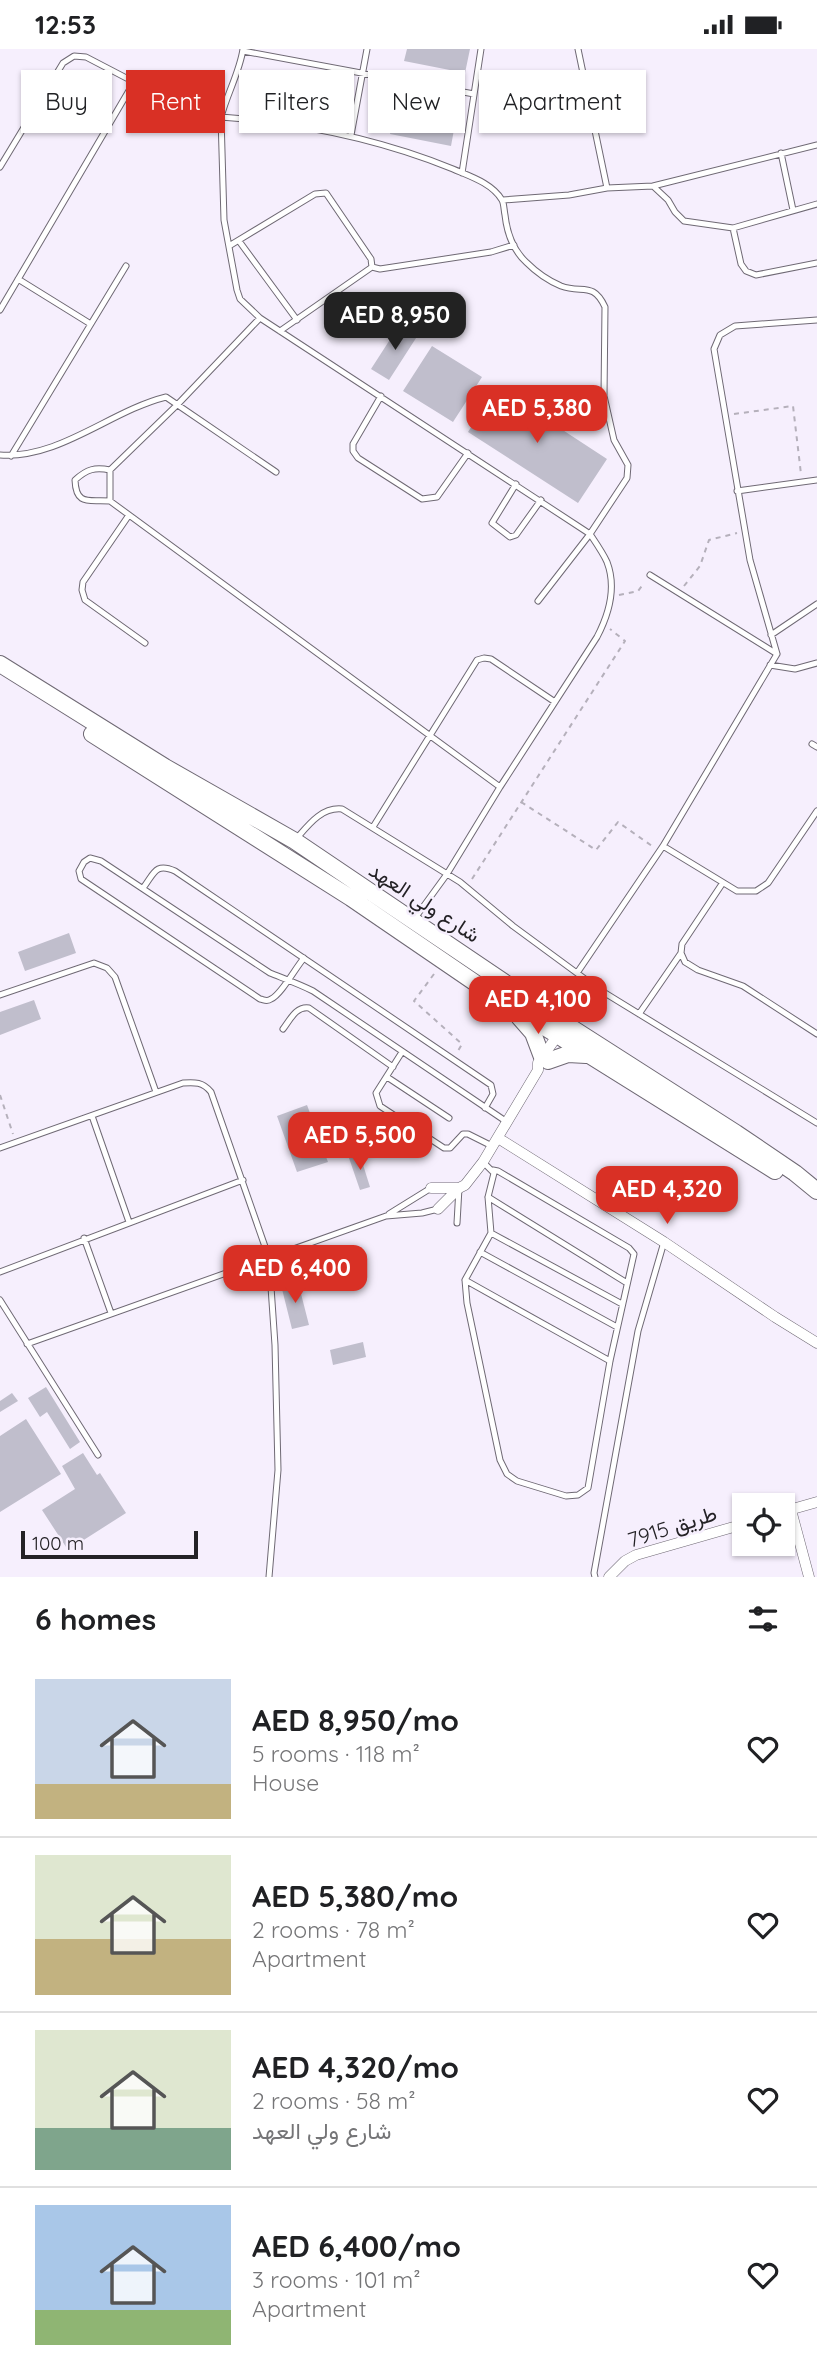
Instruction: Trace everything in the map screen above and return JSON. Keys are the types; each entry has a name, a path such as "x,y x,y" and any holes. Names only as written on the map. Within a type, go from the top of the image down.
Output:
{"main road":[{"name":"شارع ولي العهد","path":"0,664 166,767 295,841 413,920 565,1031 736,1133 817,1191"},
{"name":"شارع ولي العهد","path":"0,672 163,780 351,898 508,1005 565,1031 589,1056 789,1180 817,1191"},
{"path":"508,1005 533,1033 543,1063 568,1053 589,1056"}],"street":[{"path":"438,1209 465,1185 483,1162 565,1031"},
{"path":"495,1142 664,1242 817,1343"},
{"path":"431,1188 459,1188"},
{"path":"795,1508 817,1502"},
{"name":"طريق 7915","path":"612,1573 636,1555 732,1527"},
{"path":"795,1537 809,1577"}],"lane":[{"path":"351,135 367,49"},
{"path":"463,173 481,49"},
{"path":"578,49 607,188"},
{"path":"225,103 241,63 243,50 474,94"},
{"path":"0,167 63,63 74,56 86,57 126,78"},
{"path":"0,310 126,96"},
{"path":"225,117 351,135 423,157 482,181 503,200 508,237 524,261 544,277 563,287 590,289 600,296 605,307 604,396 614,440 628,465 627,478 590,534 538,601"},
{"path":"221,133 224,220 240,299 260,318 590,534 608,563 611,596 604,624 499,787 447,874 403,935"},
{"path":"503,200 569,195 607,188 653,186 817,145"},
{"path":"781,153 793,210"},
{"path":"653,186 684,221 733,228 817,204"},
{"path":"229,246 315,194 326,193 371,259 372,267"},
{"path":"733,228 741,264 746,271 756,275 817,263"},
{"path":"239,241 297,320"},
{"path":"280,331 372,267 380,269 514,246"},
{"path":"11,456 126,265"},
{"path":"18,279 89,323"},
{"path":"110,501 110,470 260,318"},
{"path":"577,973 661,848 777,654 750,560 714,349 720,335 735,326 817,320"},
{"path":"381,396 353,444 353,451 358,458 422,499 430,500 437,497 468,453"},
{"path":"0,455 11,456 45,448 146,402 166,397 276,472"},
{"path":"110,470 93,468 84,471 75,480 75,491 80,498 90,502 110,501 499,787"},
{"path":"737,491 817,480"},
{"path":"516,484 492,523 510,537 516,535 541,500"},
{"path":"129,515 83,582 82,590 85,600 145,643"},
{"path":"650,575 777,654"},
{"path":"771,635 817,604"},
{"path":"373,827 477,660 484,657 491,659 555,702"},
{"path":"770,665 795,669 817,663"},
{"path":"295,841 313,820 333,808 342,809 467,887 513,926 600,990 817,1123"},
{"path":"661,848 722,884 737,891 749,892 763,887 817,811"},
{"path":"304,958 287,980 272,999 260,999 82,879 79,871 84,862 95,858 270,973 287,980 313,991 507,1122"},
{"path":"143,888 158,868 163,866 175,871 491,1085 494,1094 485,1108"},
{"path":"639,1014 681,953 682,944 722,884"},
{"path":"681,953 685,962 698,970 743,986 817,1034"},
{"path":"0,995 94,963 107,968 115,977 156,1092"},
{"path":"283,1029 298,1009 309,1008 393,1067"},
{"path":"402,1052 376,1093 380,1106 447,1149 463,1134 495,1142"},
{"path":"387,1077 449,1118"},
{"path":"0,1149 183,1083 197,1082 205,1086 215,1100 269,1258 275,1345 278,1469 269,1577"},
{"path":"92,1116 130,1222"},
{"path":"483,1162 493,1171 498,1171 632,1250 634,1260 610,1361 588,1488 578,1495 566,1496 517,1481 507,1474 500,1460 467,1303 465,1280 491,1233 488,1197 493,1171"},
{"path":"0,1272 243,1180"},
{"path":"27,1344 386,1216 431,1188"},
{"path":"457,1223 459,1188"},
{"path":"488,1197 627,1283"},
{"path":"386,1216 438,1209"},
{"path":"491,1233 622,1304"},
{"path":"84,1238 111,1313"},
{"path":"595,1577 638,1331 664,1242"},
{"path":"480,1252 617,1327"},
{"path":"465,1280 610,1361"},
{"path":"0,1300 98,1455"}],"path":[{"path":"725,416 793,406 803,482"},
{"path":"678,593 700,566 709,540 745,531"},
{"path":"611,596 638,591 650,575"},
{"path":"467,887 625,641 604,624"},
{"path":"521,802 596,850 618,822 661,848"},
{"path":"444,963 414,1001 462,1044 453,1060"},
{"path":"0,1095 16,1143"}],"building":[{"path":"407,49 470,49 465,73 465,70 450,70 404,61"},
{"path":"390,133 453,133 451,146"},
{"path":"400,324 418,335 389,380 371,369"},
{"path":"432,346 482,377 453,422 403,391"},
{"path":"497,387 607,459 578,503 468,432"},
{"path":"69,933 76,953 25,971 18,952"},
{"path":"34,1000 41,1019 0,1035 0,1012"},
{"path":"307,1105 328,1162 297,1172 277,1116"},
{"path":"360,1155 370,1187 360,1190 349,1158"},
{"path":"298,1282 309,1325 292,1329 281,1285"},
{"path":"363,1342 366,1357 333,1365 330,1350"},
{"path":"46,1387 80,1442 70,1449 47,1412 40,1417 28,1398"},
{"path":"12,1393 18,1401 0,1412 0,1401"},
{"path":"26,1419 61,1474 0,1512 0,1436"},
{"path":"83,1453 97,1475 100,1473 126,1513 68,1550 42,1510 75,1489 62,1466"}]}
